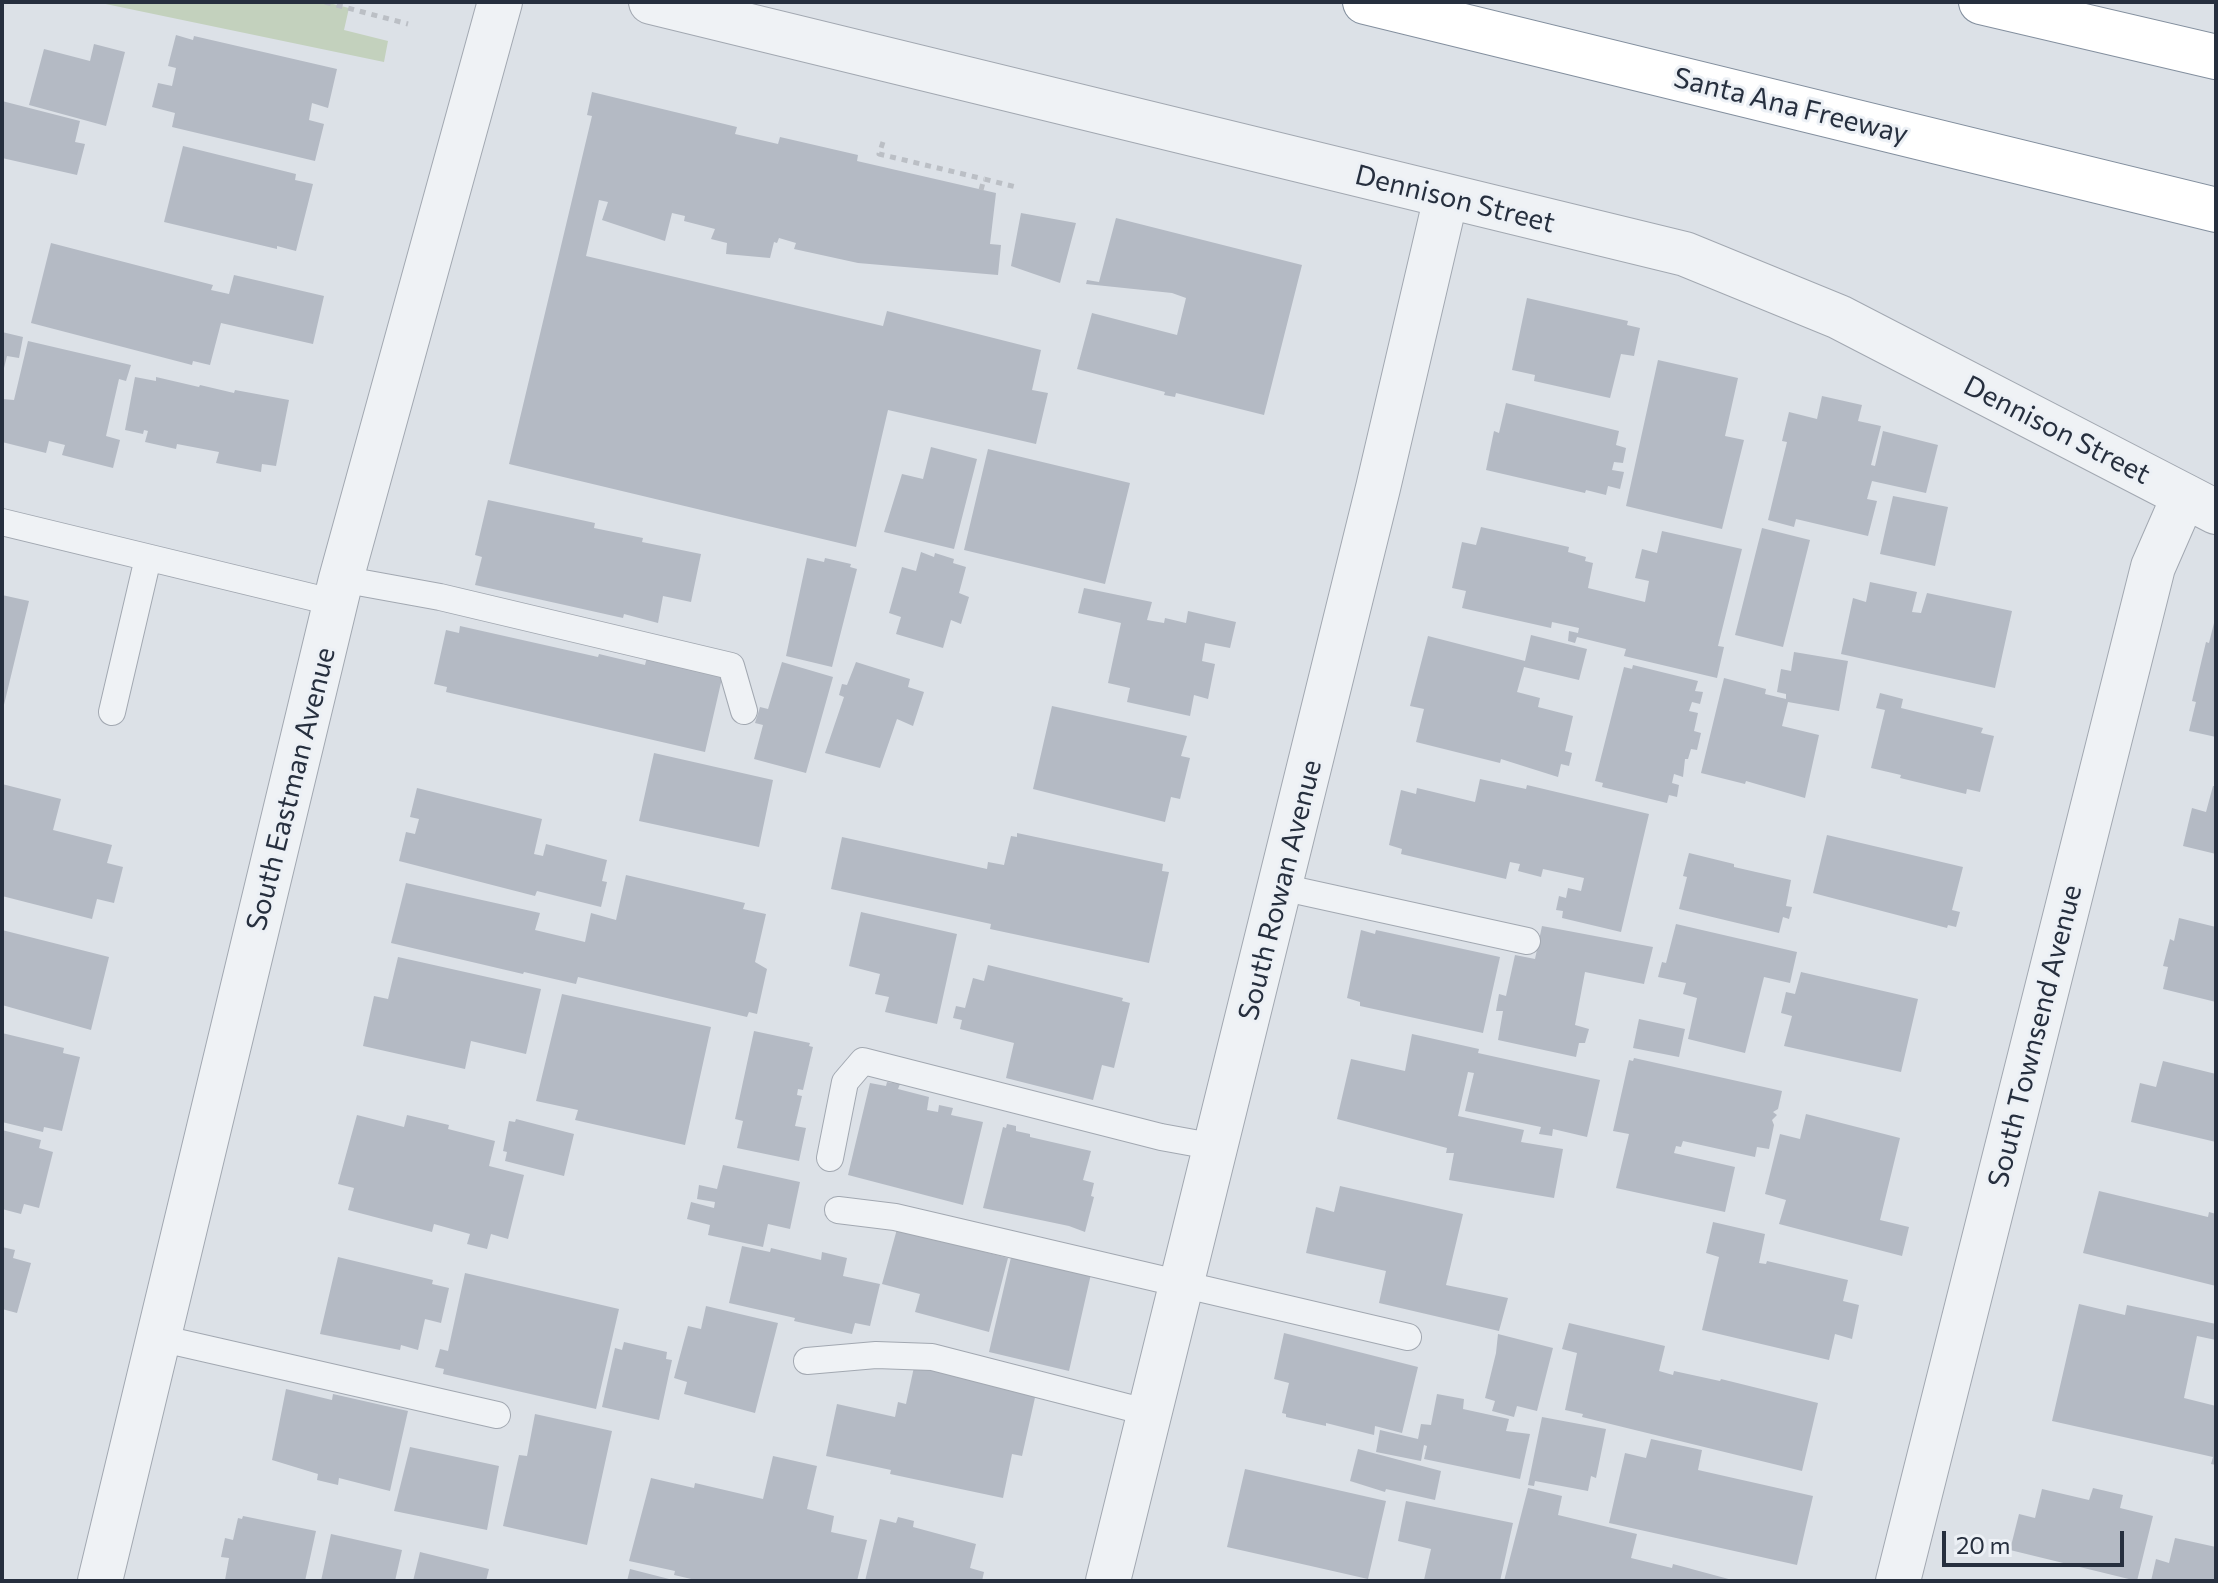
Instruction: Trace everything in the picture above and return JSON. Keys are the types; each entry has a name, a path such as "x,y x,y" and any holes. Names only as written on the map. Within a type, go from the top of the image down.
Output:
{"highway":[{"name":"Santa Ana Freeway","path":"1365,2 2208,210"},
{"path":"1981,2 2216,57"}],"street":[{"name":"South Eastman Avenue","path":"100,1581 338,591 500,2"},
{"name":"Dennison Street","path":"651,2 1685,254 1825,311 2200,504"},
{"name":"South Rowan Avenue","path":"1108,1581 1281,887 1415,338 1446,197"},
{"name":"South Townsend Avenue","path":"1898,1581 2153,567 2200,504"}],"lane":[{"path":"2,522 148,558 338,591 440,597 731,666 744,711"},
{"path":"112,712 148,558"},
{"path":"1281,887 1527,941"},
{"path":"830,1158 845,1082 863,1061 1161,1137 1216,1147"},
{"path":"838,1210 895,1217 1408,1337"},
{"path":"159,1338 497,1415"},
{"path":"807,1361 876,1355 932,1357 1150,1413"}],"path":[{"path":"325,2 408,24"},
{"path":"883,142 879,154 1016,187"},
{"path":"981,190 984,179"}],"green space":[{"path":"96,2 325,2 349,8 344,30 388,41 384,62"}],"building":[{"path":"176,35 193,40 194,36 337,69 328,108 312,103 309,120 324,124 315,161 172,127 175,113 152,107 158,83 172,86 176,68 168,66"},
{"path":"94,44 125,52 106,126 29,105 44,49 90,61"},
{"path":"592,92 737,127 735,134 778,144 780,137 858,155 857,161 996,193 990,244 1001,245 998,275 858,263 794,249 796,243 779,238 777,243 774,242 770,258 726,254 727,243 711,239 715,229 684,221 685,216 672,213 665,241 602,220 608,202 599,200 586,256 883,326 887,311 1041,350 1032,390 1048,393 1036,444 888,410 856,547 509,464 592,116 587,115"},
{"path":"2,101 80,121 75,142 85,144 77,175 2,158"},
{"path":"183,146 296,174 295,180 313,184 296,251 164,222"},
{"path":"1021,213 1076,223 1060,283 1011,266"},
{"path":"1116,218 1302,265 1264,415 1176,393 1175,397 1164,395 1165,392 1077,369 1092,313 1177,335 1186,298 1172,293 1086,284 1087,280 1099,282"},
{"path":"51,243 213,285 211,290 229,294 234,275 324,296 313,344 221,323 210,365 193,361 192,365 31,323"},
{"path":"1527,298 1628,321 1627,325 1640,328 1634,356 1621,354 1610,398 1534,381 1535,375 1512,370"},
{"path":"2,332 23,337 19,358 7,356 3,372"},
{"path":"28,341 131,365 126,381 119,379 106,436 120,440 113,468 62,455 65,445 49,441 46,453 2,442 2,399 14,400"},
{"path":"1658,360 1738,378 1725,436 1744,440 1722,529 1626,506"},
{"path":"135,377 156,381 156,377 199,387 289,400 276,466 262,464 261,472 216,463 219,452 177,444 176,449 145,442 148,431 144,430 143,434 125,430"},
{"path":"1822,396 1862,405 1858,421 1881,426 1871,465 1875,466 1883,431 1938,445 1926,493 1872,481 1867,499 1877,501 1868,536 1796,519 1794,527 1768,520 1787,442 1782,441 1789,412 1817,419"},
{"path":"1506,403 1619,431 1616,445 1626,448 1623,463 1614,462 1612,470 1624,472 1620,489 1608,486 1606,495 1586,490 1585,493 1486,470 1494,431 1499,433"},
{"path":"931,447 977,459 954,549 884,532 902,474 923,479"},
{"path":"988,449 1130,483 1105,584 964,550"},
{"path":"1893,496 1948,507 1935,566 1880,554"},
{"path":"488,500 595,523 594,528 701,554 691,602 663,596 658,623 475,585 482,557 475,555"},
{"path":"1481,527 1569,547 1568,552 1586,557 1585,561 1593,563 1588,588 1645,602 1649,581 1635,578 1642,549 1657,553 1662,531 1742,549 1718,646 1724,647 1717,678 1624,656 1626,649 1577,637 1575,643 1568,641 1569,631 1578,633 1579,628 1552,622 1551,628 1462,608 1466,591 1452,588 1462,542 1476,545"},
{"path":"1762,528 1810,540 1783,647 1735,635"},
{"path":"921,552 954,559 953,563 966,567 959,593 969,597 961,624 951,620 943,648 896,634 901,617 889,613 902,567 916,571"},
{"path":"807,558 824,562 825,558 851,564 850,567 857,569 832,667 786,656"},
{"path":"1870,582 1917,592 1912,612 1921,613 1927,593 2012,611 1995,688 1841,654 1853,598 1866,602"},
{"path":"1084,588 1152,602 1147,620 1164,623 1165,618 1186,623 1188,611 1236,622 1230,648 1205,643 1202,661 1215,664 1208,699 1194,695 1190,716 1127,702 1130,688 1108,683 1121,623 1078,613"},
{"path":"2,595 29,601 3,709 2,709"},
{"path":"2215,619 2216,737 2189,731 2196,702 2192,701 2206,642 2209,643"},
{"path":"460,626 598,657 599,654 645,665 647,657 723,674 705,752 446,692 447,687 434,684 446,630 459,633"},
{"path":"1531,635 1587,649 1579,680 1524,667 1517,692 1540,698 1538,707 1573,716 1565,751 1572,753 1569,766 1561,764 1558,777 1501,759 1500,763 1416,742 1424,709 1410,706 1428,636 1525,661"},
{"path":"1794,652 1848,661 1839,711 1788,702 1782,726 1819,735 1805,798 1746,781 1745,784 1701,773 1724,678 1766,689 1765,694 1786,699 1786,694 1777,692 1781,669 1791,671"},
{"path":"782,662 833,677 806,773 754,759 763,725 755,723 760,707 768,709"},
{"path":"856,662 910,679 908,687 924,692 913,726 897,719 880,768 825,753 844,697 839,695 842,684 847,685"},
{"path":"1633,665 1698,681 1695,691 1703,692 1700,704 1692,702 1689,711 1698,713 1694,731 1701,733 1697,750 1691,749 1688,759 1685,759 1683,777 1674,774 1672,783 1679,785 1677,797 1669,795 1667,803 1602,787 1603,783 1595,781 1624,667 1632,669"},
{"path":"1880,693 1903,699 1901,708 1983,728 1981,733 1994,736 1980,792 1967,789 1966,794 1871,768 1885,710 1876,708"},
{"path":"1052,706 1187,736 1181,756 1190,758 1180,799 1171,797 1165,822 1033,789"},
{"path":"654,753 773,780 759,847 639,821"},
{"path":"1480,779 1526,789 1527,785 1649,814 1621,932 1562,918 1563,911 1556,910 1559,896 1566,898 1568,888 1581,891 1584,878 1543,869 1541,877 1518,871 1520,864 1510,862 1506,879 1401,854 1402,849 1389,845 1401,790 1416,794 1417,788 1475,802"},
{"path":"2,784 61,799 53,830 112,845 107,863 123,867 114,903 97,899 92,919 2,896"},
{"path":"2213,786 2216,786 2216,854 2183,846 2192,808 2206,812"},
{"path":"417,788 542,819 534,854 543,856 546,844 607,860 602,881 607,882 601,907 537,891 535,896 399,861 406,832 415,834 419,819 410,817"},
{"path":"1017,833 1163,864 1162,871 1169,872 1149,963 990,929 991,924 831,889 842,837 987,869 988,862 1004,865 1011,836 1017,837"},
{"path":"1827,835 1963,867 1952,910 1960,912 1956,927 1948,925 1947,928 1813,893"},
{"path":"1689,853 1791,880 1786,906 1792,907 1789,919 1783,917 1779,933 1679,909"},
{"path":"626,875 745,903 743,909 766,914 755,962 767,969 757,1014 749,1012 747,1017 578,977 576,984 523,974 391,943 406,883 540,913 535,930 585,942 591,913 616,920"},
{"path":"861,912 957,934 937,1024 885,1012 889,997 875,994 880,974 849,966"},
{"path":"2179,918 2216,927 2216,1002 2163,989 2168,967 2163,966 2170,939 2174,941"},
{"path":"1676,924 1797,952 1790,983 1764,977 1745,1053 1688,1039 1697,998 1683,994 1686,983 1658,977 1662,962 1666,963"},
{"path":"1542,926 1653,947 1644,984 1585,972 1575,1025 1589,1029 1585,1043 1579,1043 1576,1057 1498,1040 1503,1011 1496,1011 1499,994 1506,996 1515,955 1535,959"},
{"path":"2,930 109,957 91,1030 2,1005"},
{"path":"1361,930 1375,934 1376,930 1500,957 1483,1033 1360,1006 1360,1002 1347,998"},
{"path":"398,957 541,989 526,1054 471,1041 465,1069 363,1046 374,996 388,999"},
{"path":"988,965 1123,998 1122,1001 1130,1003 1114,1068 1102,1065 1093,1100 1006,1078 1014,1043 960,1029 962,1020 953,1018 956,1006 965,1008 973,978 984,981"},
{"path":"1801,972 1918,999 1901,1072 1784,1046 1792,1016 1781,1013 1786,992 1795,994"},
{"path":"562,994 711,1027 685,1145 575,1120 578,1110 536,1101"},
{"path":"1639,1019 1685,1029 1679,1057 1633,1048"},
{"path":"754,1031 810,1043 809,1046 813,1047 803,1090 798,1089 797,1095 802,1096 795,1126 806,1128 799,1161 737,1148 743,1121 735,1119"},
{"path":"2,1033 64,1048 63,1053 80,1057 62,1131 44,1127 43,1132 2,1122"},
{"path":"1412,1034 1479,1049 1478,1053 1600,1080 1587,1137 1553,1129 1552,1136 1539,1134 1541,1127 1465,1111 1474,1073 1468,1072 1458,1116 1524,1130 1521,1142 1563,1149 1554,1198 1449,1180 1454,1153 1446,1153 1447,1148 1337,1119 1351,1059 1405,1071"},
{"path":"1634,1058 1782,1091 1778,1109 1773,1112 1777,1115 1772,1120 1774,1125 1769,1149 1757,1147 1755,1157 1683,1141 1681,1147 1676,1146 1674,1153 1735,1167 1725,1212 1616,1188 1629,1134 1613,1131 1629,1060 1633,1061"},
{"path":"2163,1061 2216,1074 2216,1142 2131,1122 2140,1083 2156,1087"},
{"path":"887,1082 900,1084 898,1089 929,1097 927,1110 938,1112 939,1105 953,1108 951,1115 983,1122 963,1205 848,1175 870,1083 886,1086"},
{"path":"1806,1114 1900,1138 1880,1220 1909,1227 1902,1256 1779,1224 1786,1200 1765,1194 1780,1134 1800,1139"},
{"path":"357,1115 404,1127 407,1115 495,1141 489,1166 524,1175 508,1239 491,1234 487,1249 467,1244 470,1234 434,1224 432,1232 348,1210 354,1188 338,1184"},
{"path":"516,1119 574,1134 564,1176 505,1161 507,1152 503,1151 509,1121 515,1122"},
{"path":"1007,1124 1016,1126 1016,1131 1030,1134 1030,1137 1091,1151 1083,1180 1094,1183 1091,1196 1094,1197 1085,1232 983,1208 1003,1127 1006,1128"},
{"path":"2,1130 41,1140 39,1148 53,1152 39,1208 24,1204 21,1214 2,1209"},
{"path":"723,1165 800,1182 790,1229 768,1224 763,1247 708,1235 710,1225 687,1219 691,1202 714,1208 715,1202 697,1199 699,1185 717,1189"},
{"path":"1340,1186 1463,1214 1446,1285 1508,1298 1499,1331 1379,1303 1386,1271 1306,1253 1316,1207 1334,1212"},
{"path":"2099,1191 2208,1217 2209,1212 2216,1214 2216,1286 2083,1253"},
{"path":"1713,1222 1765,1234 1759,1263 1766,1264 1767,1261 1848,1280 1843,1301 1859,1305 1852,1339 1835,1334 1829,1360 1702,1330 1719,1257 1706,1253"},
{"path":"897,1229 1008,1258 989,1332 915,1312 920,1294 882,1284"},
{"path":"742,1246 770,1252 771,1248 821,1260 822,1252 847,1258 843,1276 880,1284 870,1326 855,1323 852,1334 729,1303"},
{"path":"2,1247 15,1250 13,1258 31,1263 17,1313 2,1309"},
{"path":"1012,1253 1091,1274 1069,1371 989,1352"},
{"path":"338,1257 433,1280 432,1284 449,1288 441,1323 425,1319 418,1350 401,1345 400,1350 320,1334"},
{"path":"465,1273 619,1309 596,1409 443,1374 444,1369 435,1367 440,1349 448,1351"},
{"path":"2079,1304 2125,1315 2127,1305 2216,1324 2216,1340 2197,1336 2184,1398 2216,1406 2216,1465 2211,1464 2213,1457 2052,1421"},
{"path":"706,1306 778,1323 755,1413 684,1394 687,1382 674,1378 688,1326 701,1329"},
{"path":"1569,1323 1665,1346 1659,1371 1721,1379 1818,1403 1802,1471 1582,1417 1583,1414 1565,1410 1577,1353 1562,1349"},
{"path":"1284,1333 1418,1367 1402,1433 1375,1426 1374,1435 1286,1417 1282,1413 1289,1383 1274,1379"},
{"path":"1498,1334 1553,1348 1537,1411 1517,1406 1514,1417 1492,1411 1495,1401 1485,1398"},
{"path":"624,1342 667,1352 666,1359 672,1360 659,1420 602,1407 615,1348 622,1350"},
{"path":"914,1367 1036,1393 1022,1456 1012,1454 1003,1498 890,1474 891,1470 826,1456 837,1404 895,1417 898,1402 906,1404"},
{"path":"286,1389 332,1400 333,1394 408,1411 390,1491 339,1478 338,1485 317,1480 318,1474 272,1460"},
{"path":"1437,1394 1464,1399 1463,1409 1509,1419 1506,1431 1530,1434 1520,1479 1424,1459 1427,1446 1424,1445 1421,1461 1376,1452 1380,1430 1418,1439 1421,1424 1431,1425"},
{"path":"535,1414 612,1431 587,1545 503,1526 519,1455 527,1456"},
{"path":"1542,1417 1606,1429 1596,1478 1591,1476 1588,1491 1535,1481 1534,1486 1528,1485"},
{"path":"1651,1439 1702,1450 1698,1470 1813,1496 1797,1565 1609,1523 1625,1453 1646,1458"},
{"path":"410,1447 499,1466 487,1530 394,1511"},
{"path":"1358,1449 1441,1471 1435,1500 1386,1489 1385,1492 1350,1481"},
{"path":"773,1456 817,1466 807,1509 834,1516 831,1532 867,1540 857,1581 700,1581 674,1575 675,1571 629,1561 651,1478 694,1488 695,1483 763,1499"},
{"path":"1245,1469 1386,1501 1368,1579 1227,1547"},
{"path":"1528,1488 1562,1496 1558,1515 1637,1534 1631,1558 1672,1568 1673,1564 1736,1581 1504,1581"},
{"path":"2093,1488 2123,1495 2120,1508 2153,1516 2137,1581 2010,1550 2019,1514 2035,1518 2042,1489 2089,1500"},
{"path":"1406,1501 1513,1523 1500,1581 1424,1580 1431,1549 1398,1541"},
{"path":"243,1516 316,1531 305,1581 225,1580 229,1558 221,1557 225,1538 233,1540 238,1518 242,1519"},
{"path":"898,1517 914,1521 913,1527 976,1544 970,1568 984,1572 982,1581 865,1581 880,1519 896,1523"},
{"path":"331,1534 402,1550 395,1581 321,1581"},
{"path":"2175,1538 2216,1547 2216,1581 2151,1581 2156,1559 2169,1563"},
{"path":"420,1552 489,1569 486,1581 413,1581"},
{"path":"630,1569 673,1580 627,1581"}]}
